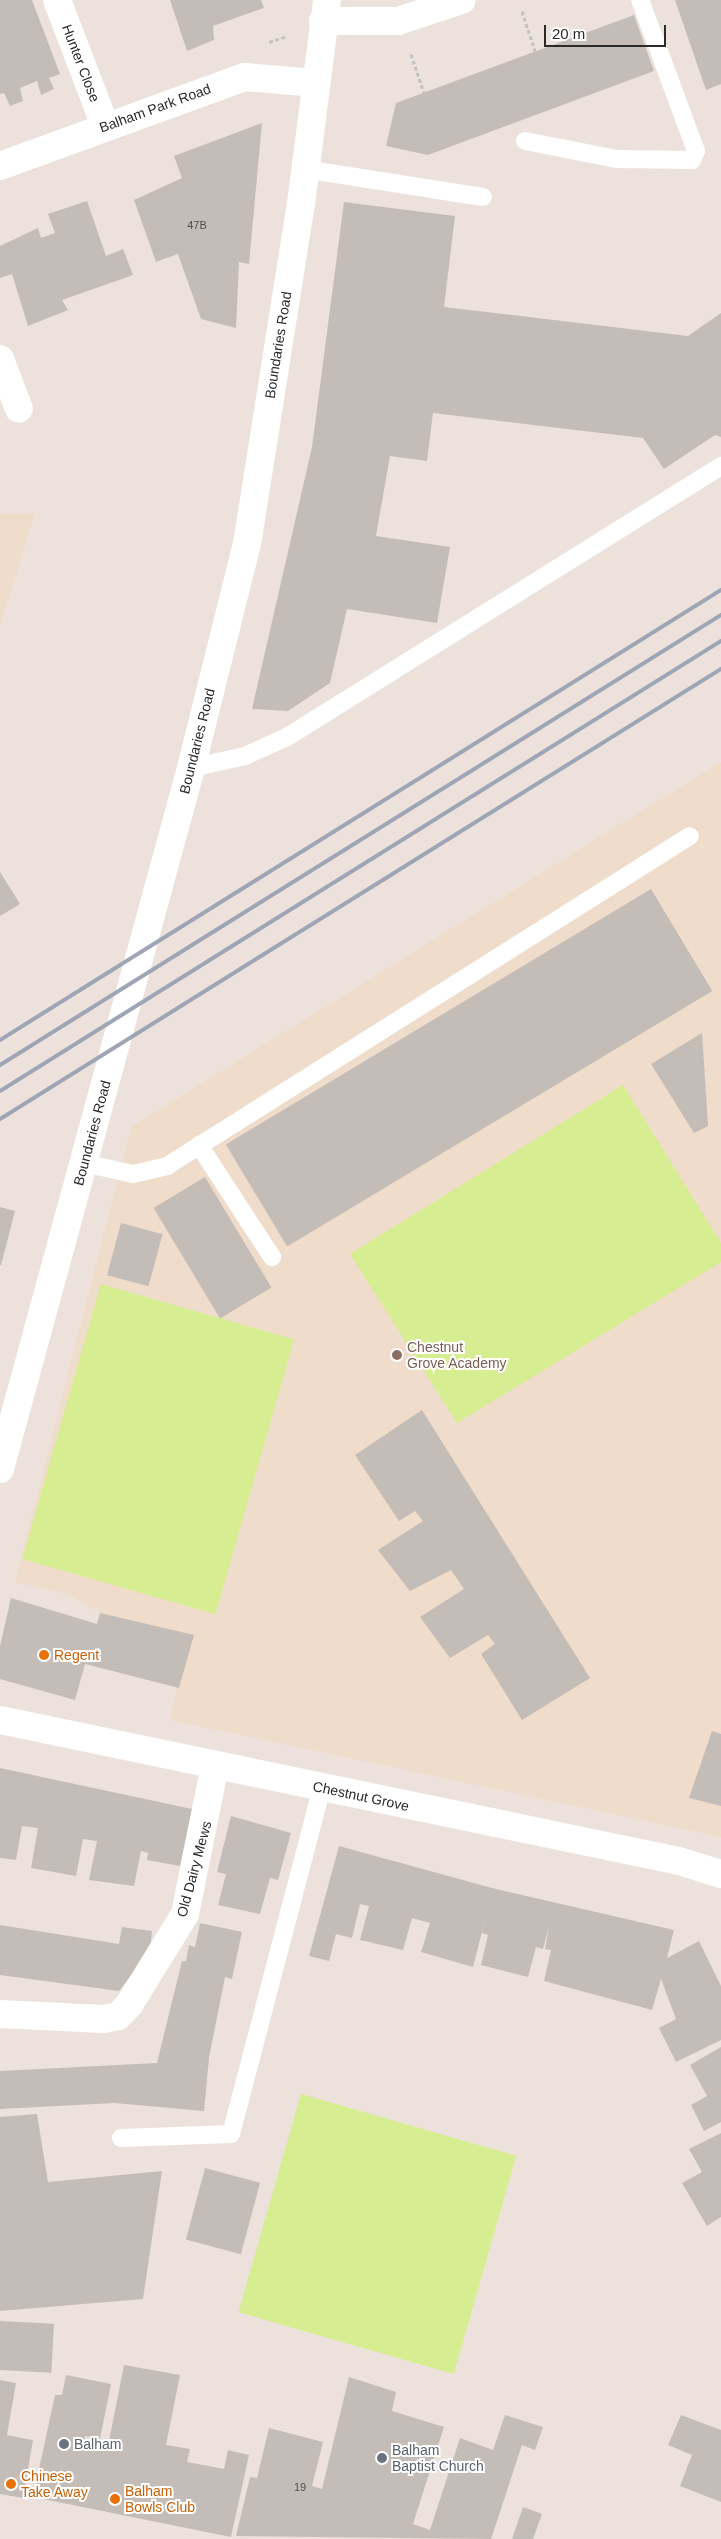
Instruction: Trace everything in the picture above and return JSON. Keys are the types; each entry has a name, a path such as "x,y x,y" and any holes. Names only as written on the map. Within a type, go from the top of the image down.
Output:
{"street":[{"name":"Hunter Close","path":"57,0 106,126"},
{"path":"325,11 398,21 462,0"},
{"name":"Boundaries Road","path":"0,1469 191,768 246,544 304,169 325,11"},
{"name":"Balham Park Road","path":"0,166 245,77 316,83"},
{"path":"0,358 20,409"},
{"name":"Chestnut Grove","path":"0,1720 679,1861 721,1874"},
{"name":"Old Dairy Mews","path":"0,2014 103,2019 118,2016 129,2005 185,1914 215,1765"}],"lane":[{"path":"524,141 617,159 692,160 696,152 640,0"},
{"path":"304,169 484,197"},
{"path":"191,768 245,756 286,737 721,466"},
{"path":"84,1163 149,1173 199,1146 690,836"},
{"path":"199,1146 272,1257"},
{"path":"121,2138 231,2134 322,1788"}],"path":[{"path":"522,12 535,51"},
{"path":"410,49 424,93"}],"shaded area":[{"path":"0,513 35,513 0,626"},
{"name":"Chestnut Grove Academy","path":"721,762 721,1837 170,1720 188,1641 126,1626 67,1594 15,1582 131,1127"}],"green space":[{"path":"623,1085 721,1243 721,1262 457,1423 350,1254"},
{"path":"101,1284 294,1339 215,1614 22,1559"},
{"path":"301,2094 516,2156 454,2374 238,2312"}],"building":[{"path":"0,0 32,0 60,74 49,78 54,89 41,95 37,81 20,88 23,101 10,106 4,93 0,94"},
{"path":"170,0 261,0 264,8 213,26 214,40 187,51"},
{"path":"675,0 721,0 721,84 706,90"},
{"path":"634,15 654,71 428,155 386,146 396,103"},
{"path":"262,123 249,264 239,262 236,328 201,319 178,254 156,262 134,200 182,178 174,156"},
{"path":"87,201 106,256 123,249 133,275 62,300 68,310 28,326 12,274 0,278 0,246 38,228 41,238 55,233 48,214"},
{"path":"344,202 455,216 444,307 688,336 721,313 721,437 715,435 664,469 643,438 433,413 427,461 390,456 376,536 450,547 437,623 347,609 330,683 288,711 252,709 312,447"},
{"path":"0,872 20,904 0,916"},
{"path":"651,889 712,991 287,1246 226,1144"},
{"path":"702,1033 708,1126 694,1133 651,1064"},
{"path":"205,1177 271,1288 220,1318 154,1208"},
{"path":"0,1207 15,1211 1,1265 0,1265"},
{"path":"121,1223 163,1234 149,1286 107,1275"},
{"name":"Chestnut Grove Academy","path":"422,1410 590,1678 522,1720 481,1654 495,1644 488,1635 450,1658 420,1617 464,1589 451,1570 410,1591 378,1550 423,1521 415,1511 399,1521 355,1455"},
{"path":"11,1598 97,1624 100,1613 194,1635 179,1688 85,1664 75,1700 0,1679 0,1646"},
{"path":"712,1731 721,1734 721,1806 689,1798"},
{"path":"0,1768 192,1809 180,1866 147,1860 148,1853 141,1851 134,1886 89,1880 97,1841 83,1839 76,1876 31,1868 38,1828 22,1826 16,1860 0,1858"},
{"path":"231,1816 291,1833 278,1880 270,1878 260,1914 218,1905 226,1874 217,1872"},
{"path":"339,1846 492,1888 674,1930 667,1958 699,1941 721,1986 721,2040 676,2062 659,2028 676,2019 661,1979 652,2010 544,1981 551,1950 545,1949 549,1927 543,1949 536,1947 528,1977 481,1965 488,1935 482,1933 485,1920 473,1967 421,1952 430,1923 412,1918 403,1950 360,1940 369,1906 360,1904 352,1938 336,1934 329,1961 309,1956"},
{"path":"200,1923 242,1932 232,1979 225,1977 209,2058 204,2111 114,2103 0,2109 0,2071 157,2063 182,1961 186,1961 189,1945 195,1947"},
{"path":"0,1925 119,1944 122,1927 152,1931 150,1950 119,1991 0,1975"},
{"path":"721,2047 721,2122 704,2131 691,2105 707,2096 690,2065"},
{"path":"37,2114 48,2182 162,2171 143,2299 0,2311 0,2117"},
{"path":"721,2133 721,2217 707,2226 682,2183 702,2172 689,2149"},
{"path":"205,2168 260,2183 241,2254 186,2239"},
{"path":"0,2321 54,2324 51,2373 0,2370"},
{"path":"124,2365 180,2375 166,2445 190,2449 187,2462 224,2469 228,2450 249,2455 231,2537 33,2497 55,2395 62,2395 66,2375 111,2384 100,2439 85,2436 83,2448 88,2442 108,2446"},
{"path":"349,2377 396,2392 392,2411 444,2427 413,2524 430,2530 460,2438 493,2450 505,2415 543,2427 535,2450 522,2445 491,2539 236,2536 250,2477 257,2478 269,2428 323,2442 312,2486 322,2489"},
{"path":"0,2380 16,2383 7,2435 33,2440 23,2498 0,2494"},
{"path":"681,2415 721,2430 721,2502 680,2486 692,2455 668,2445"},
{"path":"523,2507 542,2514 533,2539 512,2539"}],"railway":[{"path":"0,1040 721,590"},
{"path":"0,1065 721,615"},
{"path":"0,1091 721,641"},
{"path":"0,1119 721,669"}],"place":[{"name":"Chestnut Grove Academy","path":"397,1355"},
{"name":"Regent","path":"44,1655"},
{"name":"Balham","path":"64,2444"},
{"name":"Balham Baptist Church","path":"382,2458"},
{"name":"Chinese Take Away","path":"11,2484"},
{"name":"Balham Bowls Club","path":"115,2499"}]}
